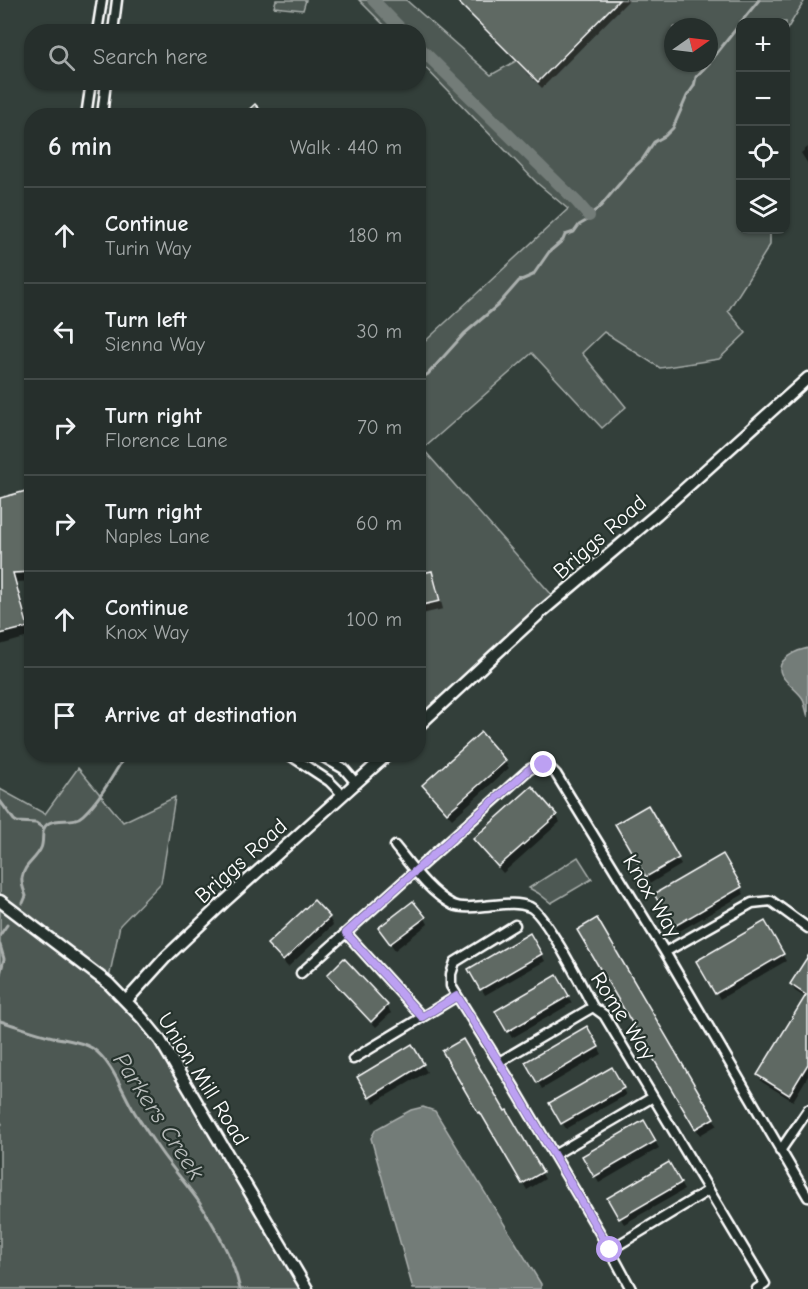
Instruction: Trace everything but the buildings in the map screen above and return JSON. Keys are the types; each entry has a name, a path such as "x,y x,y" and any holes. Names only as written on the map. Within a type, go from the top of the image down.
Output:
{"street":[{"path":"98,24 102,0"},
{"path":"114,24 117,0"},
{"path":"87,108 89,90"},
{"path":"103,108 105,90"},
{"name":"Briggs Road","path":"426,719 541,612 665,506 808,378"},
{"path":"300,762 329,781 343,795"},
{"path":"331,762 344,770 356,783"},
{"name":"Briggs Road","path":"126,1001 166,957 379,762"},
{"name":"Knox Way","path":"416,871 527,771 535,766 544,765 551,768 665,952 808,1197"},
{"name":"Rome Way","path":"396,846 432,890 454,906 481,907 509,903 531,908 549,929 593,1007 604,1015 709,1190 761,1287"},
{"path":"301,973 416,871"},
{"name":"Union Mill Road","path":"0,901 108,982 160,1040 307,1289"},
{"path":"665,952 752,903 771,901 808,928"},
{"path":"516,925 455,962 451,974 451,986 499,1062 631,1289"},
{"path":"346,933 422,1017"},
{"path":"353,1059 457,996"},
{"path":"499,1062 593,1007"},
{"path":"554,1155 653,1097"},
{"path":"780,1151 808,1110"},
{"path":"610,1250 709,1190"}],"shaded area":[{"path":"276,0 306,0 303,10 274,7"},
{"path":"359,0 406,0 491,75 586,22 604,0 805,0 790,24 790,18 736,18 736,234 770,234 770,245 728,311 746,333 719,359 660,368 604,332 582,353 626,407 602,428 532,353 426,446 426,341 568,209 537,183 426,68 426,24 383,24"},
{"path":"426,452 559,603 426,720"},
{"path":"808,648 808,717 803,699 782,676 780,666 788,656"},
{"path":"78,768 123,822 175,797 161,883 120,925 108,983 143,1017 304,1289 0,1289 0,1126 2,1124 0,1121 0,789 45,814"},
{"path":"578,857 592,879 551,903 529,888"},
{"path":"423,1107 435,1111 541,1284 541,1289 413,1289 371,1138 376,1129 411,1110"}],"waterway":[{"path":"373,0 396,24"},
{"path":"744,18 759,0"},
{"path":"718,52 736,29"},
{"path":"426,54 589,216"},
{"path":"426,375 464,334 498,305 519,281 533,275 549,252 563,240 565,235 574,232 586,221 589,215 599,208 642,160 654,142 673,128 694,86 696,77 701,72"},
{"path":"23,903 26,896 22,882 23,873 41,848 46,825 53,821 75,819 83,815 101,794 121,762"},
{"path":"0,801 17,822 36,823 43,828"},
{"path":"0,935 7,925"},
{"path":"0,945 4,959 0,974"},
{"name":"Parkers Creek","path":"0,1021 40,1034 83,1044 92,1048 106,1061 135,1113 167,1161 197,1199 223,1242 240,1289"}],"route":[{"path":"544,765 535,766 527,771 346,933 422,1017 457,996 499,1062 610,1250"}]}
